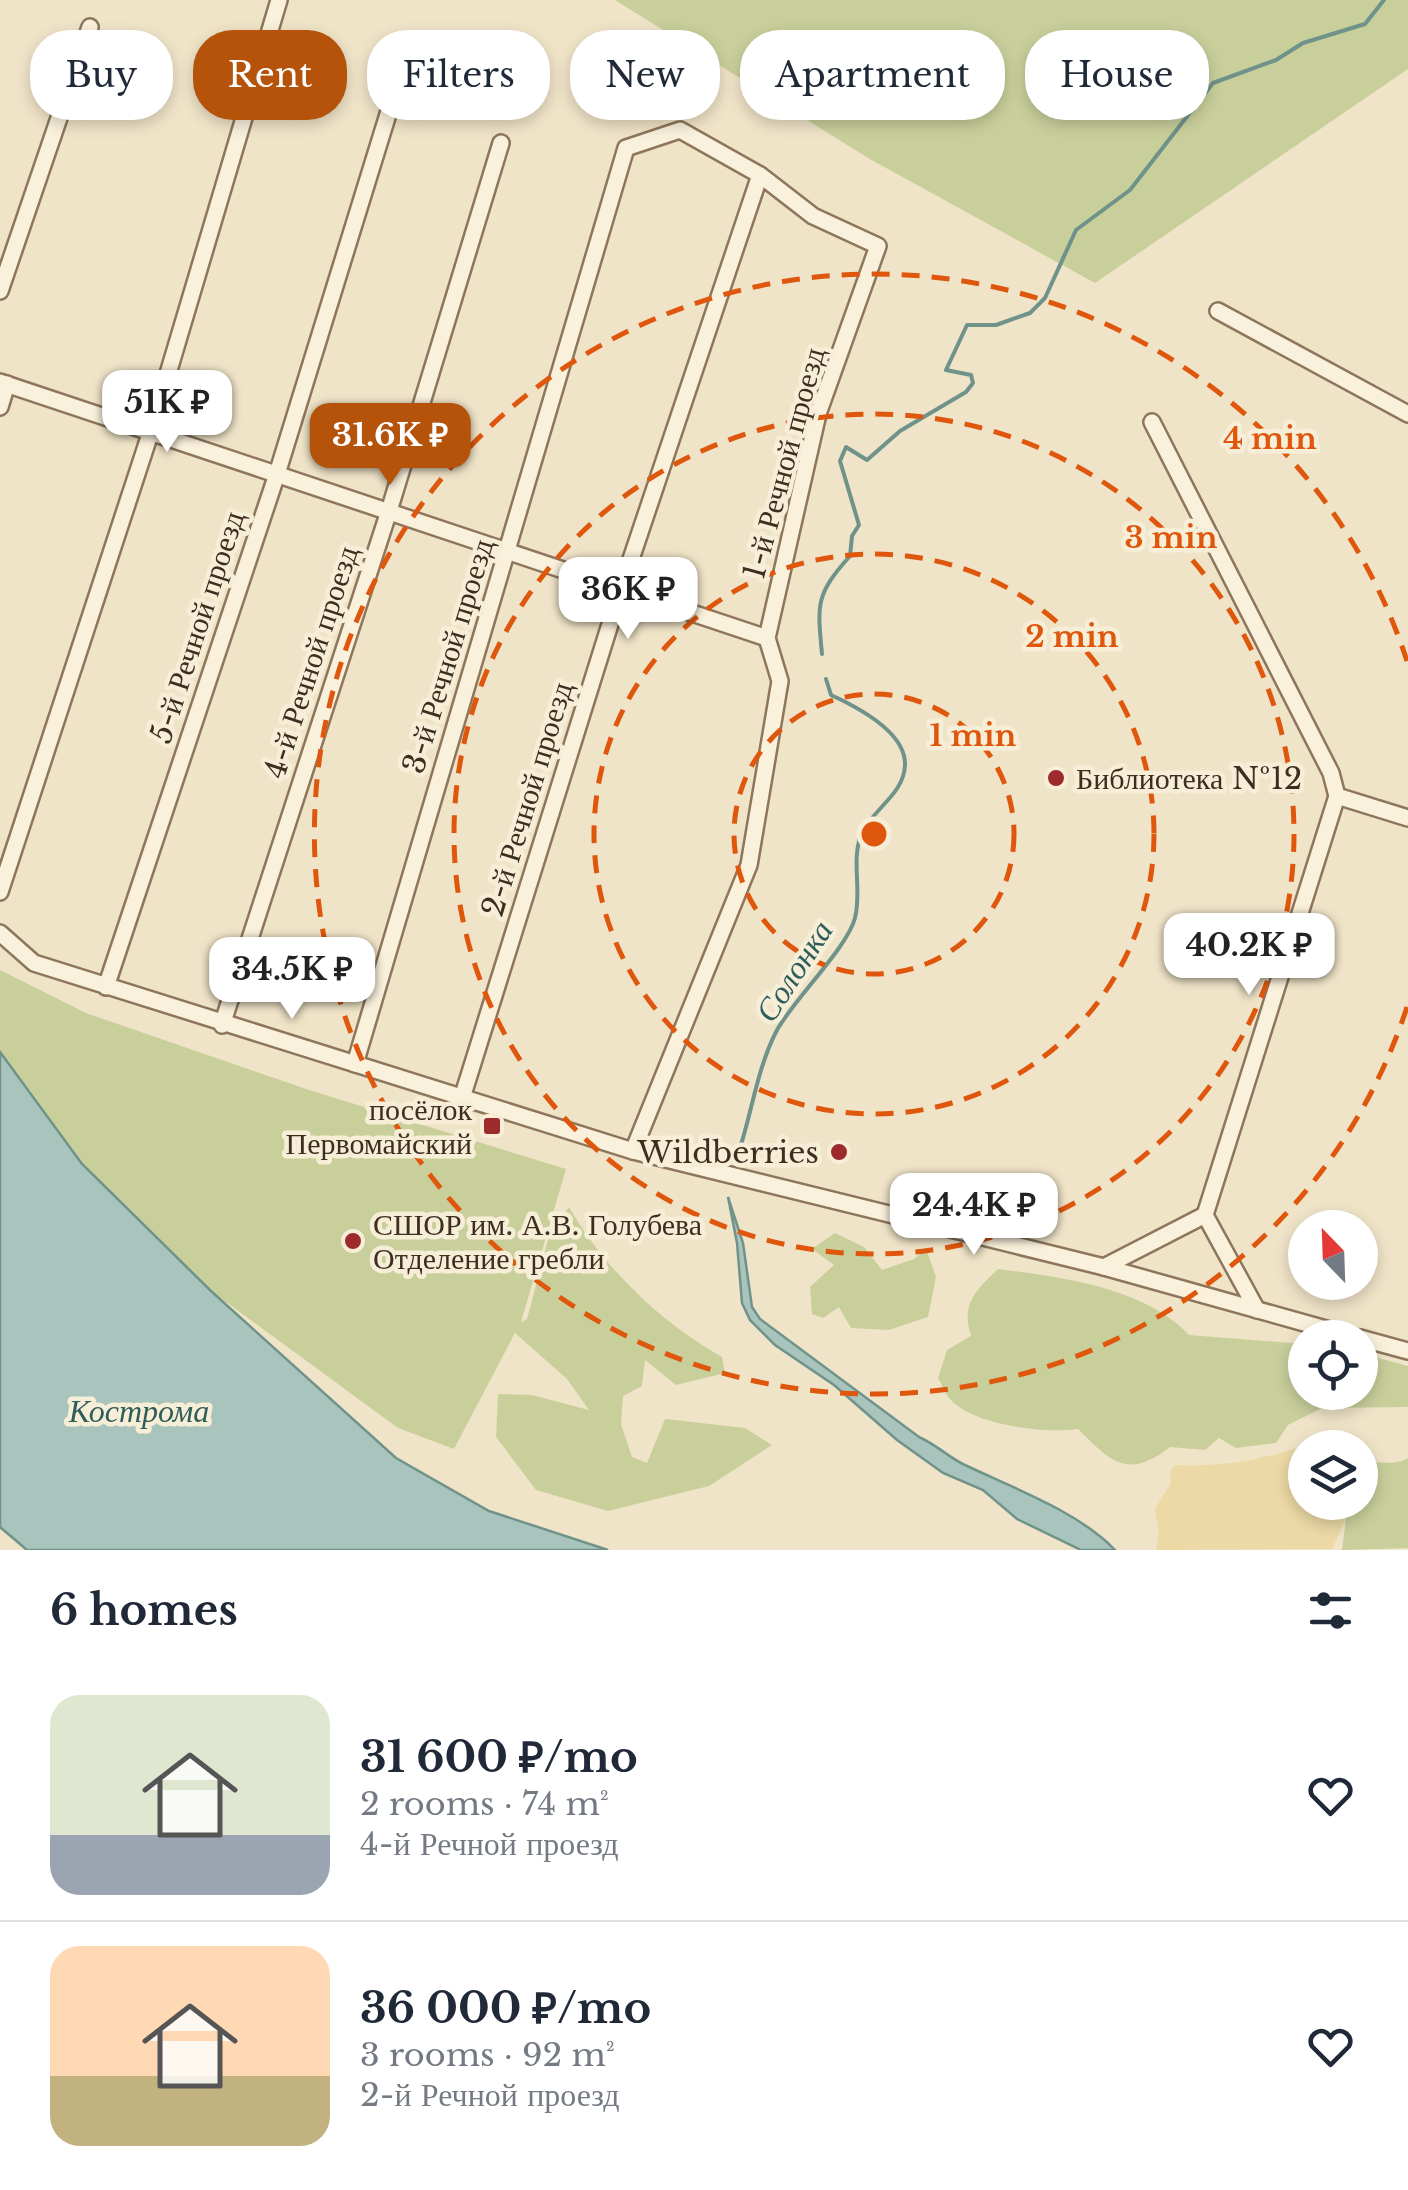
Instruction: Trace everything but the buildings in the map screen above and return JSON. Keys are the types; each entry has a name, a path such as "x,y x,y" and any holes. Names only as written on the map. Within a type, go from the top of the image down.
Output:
{"street":[{"path":"0,892 151,432 279,0"},
{"path":"0,291 90,27"},
{"name":"5-й Речной проезд","path":"106,987 277,474 387,120"},
{"name":"3-й Речной проезд","path":"355,1064 626,148 680,130 760,176"},
{"name":"4-й Речной проезд","path":"222,1025 389,511 501,143"},
{"name":"1-й Речной проезд","path":"633,1151 749,866 780,681 767,638 818,414 878,246 813,216 760,176"},
{"name":"2-й Речной проезд","path":"462,1098 621,589 760,176"},
{"path":"1218,311 1408,414"},
{"path":"0,406 4,384 767,638"},
{"path":"1104,1267 1204,1214 1337,796 1331,773 1152,422"},
{"path":"1337,796 1408,818"},
{"path":"0,933 34,964 633,1151 1104,1267 1293,1320"},
{"path":"1204,1214 1257,1310"},
{"path":"1378,1343 1408,1351"}],"green space":[{"path":"615,0 1408,0 1408,69 1095,283 868,158 807,120 1005,120 1005,30 740,30 740,78 720,66 720,30 663,30"},
{"name":"СШОР им. А.В. Голубева Отделение гребли","path":"0,970 86,1013 309,1090 566,1169 521,1322 527,1319 549,1236 569,1207 599,1252 636,1292 677,1328 722,1357 725,1373 676,1385 645,1360 642,1386 623,1396 621,1424 632,1457 647,1463 665,1419 745,1428 772,1445 709,1486 608,1511 536,1490 496,1437 498,1394 532,1395 589,1410 567,1379 515,1333 454,1449 398,1428 211,1291 82,1164 0,1052"},
{"path":"835,1233 864,1247 882,1270 914,1259 926,1249 936,1277 928,1317 889,1330 851,1328 839,1307 823,1318 812,1314 810,1287 834,1265 812,1249"},
{"path":"998,1269 1074,1281 1149,1306 1189,1335 1288,1343 1288,1410 1318,1410 1288,1425 1276,1443 1236,1448 1219,1438 1205,1450 1170,1447 1143,1463 1131,1465 1111,1458 1078,1429 1029,1429 975,1415 948,1397 938,1378 947,1350 971,1336 969,1307"},
{"path":"1378,1358 1408,1366 1408,1407 1378,1407"},
{"path":"1408,1458 1408,1548 1342,1550 1346,1520 1378,1520 1378,1462"}],"sand":[{"path":"1288,1450 1288,1520 1345,1520 1332,1549 1156,1550 1159,1531 1155,1509 1171,1483 1170,1471 1175,1465 1259,1458"}],"water":[{"name":"Кострома","path":"0,1052 82,1164 211,1291 396,1458 489,1511 608,1550 27,1550 0,1527"},
{"path":"728,1197 743,1243 752,1307 760,1319 919,1437 959,1462 1064,1512 1115,1550 1081,1550 1017,1519 983,1490 943,1473 897,1440 834,1385 775,1345 750,1320 742,1303"}],"waterway":[{"name":"Солонка","path":"822,654 821,600 850,556 852,536 859,525 840,461 846,447 867,460 900,431 966,392 973,383 971,375 946,370 967,325 996,325 1030,313 1045,298 1076,230 1130,190 1213,83 1276,60 1303,43 1365,24 1384,0"},
{"name":"Солонка","path":"738,1154 777,1030 842,944 855,918 861,835 903,776 903,753 897,742 877,722 831,695 826,679"}],"place":[{"name":"Библиотека №12","path":"1056,778"},
{"name":"посёлок Первомайский","path":"492,1126"},
{"name":"Wildberries","path":"839,1152"},
{"name":"СШОР им. А.В. Голубева Отделение гребли","path":"353,1241"}]}
